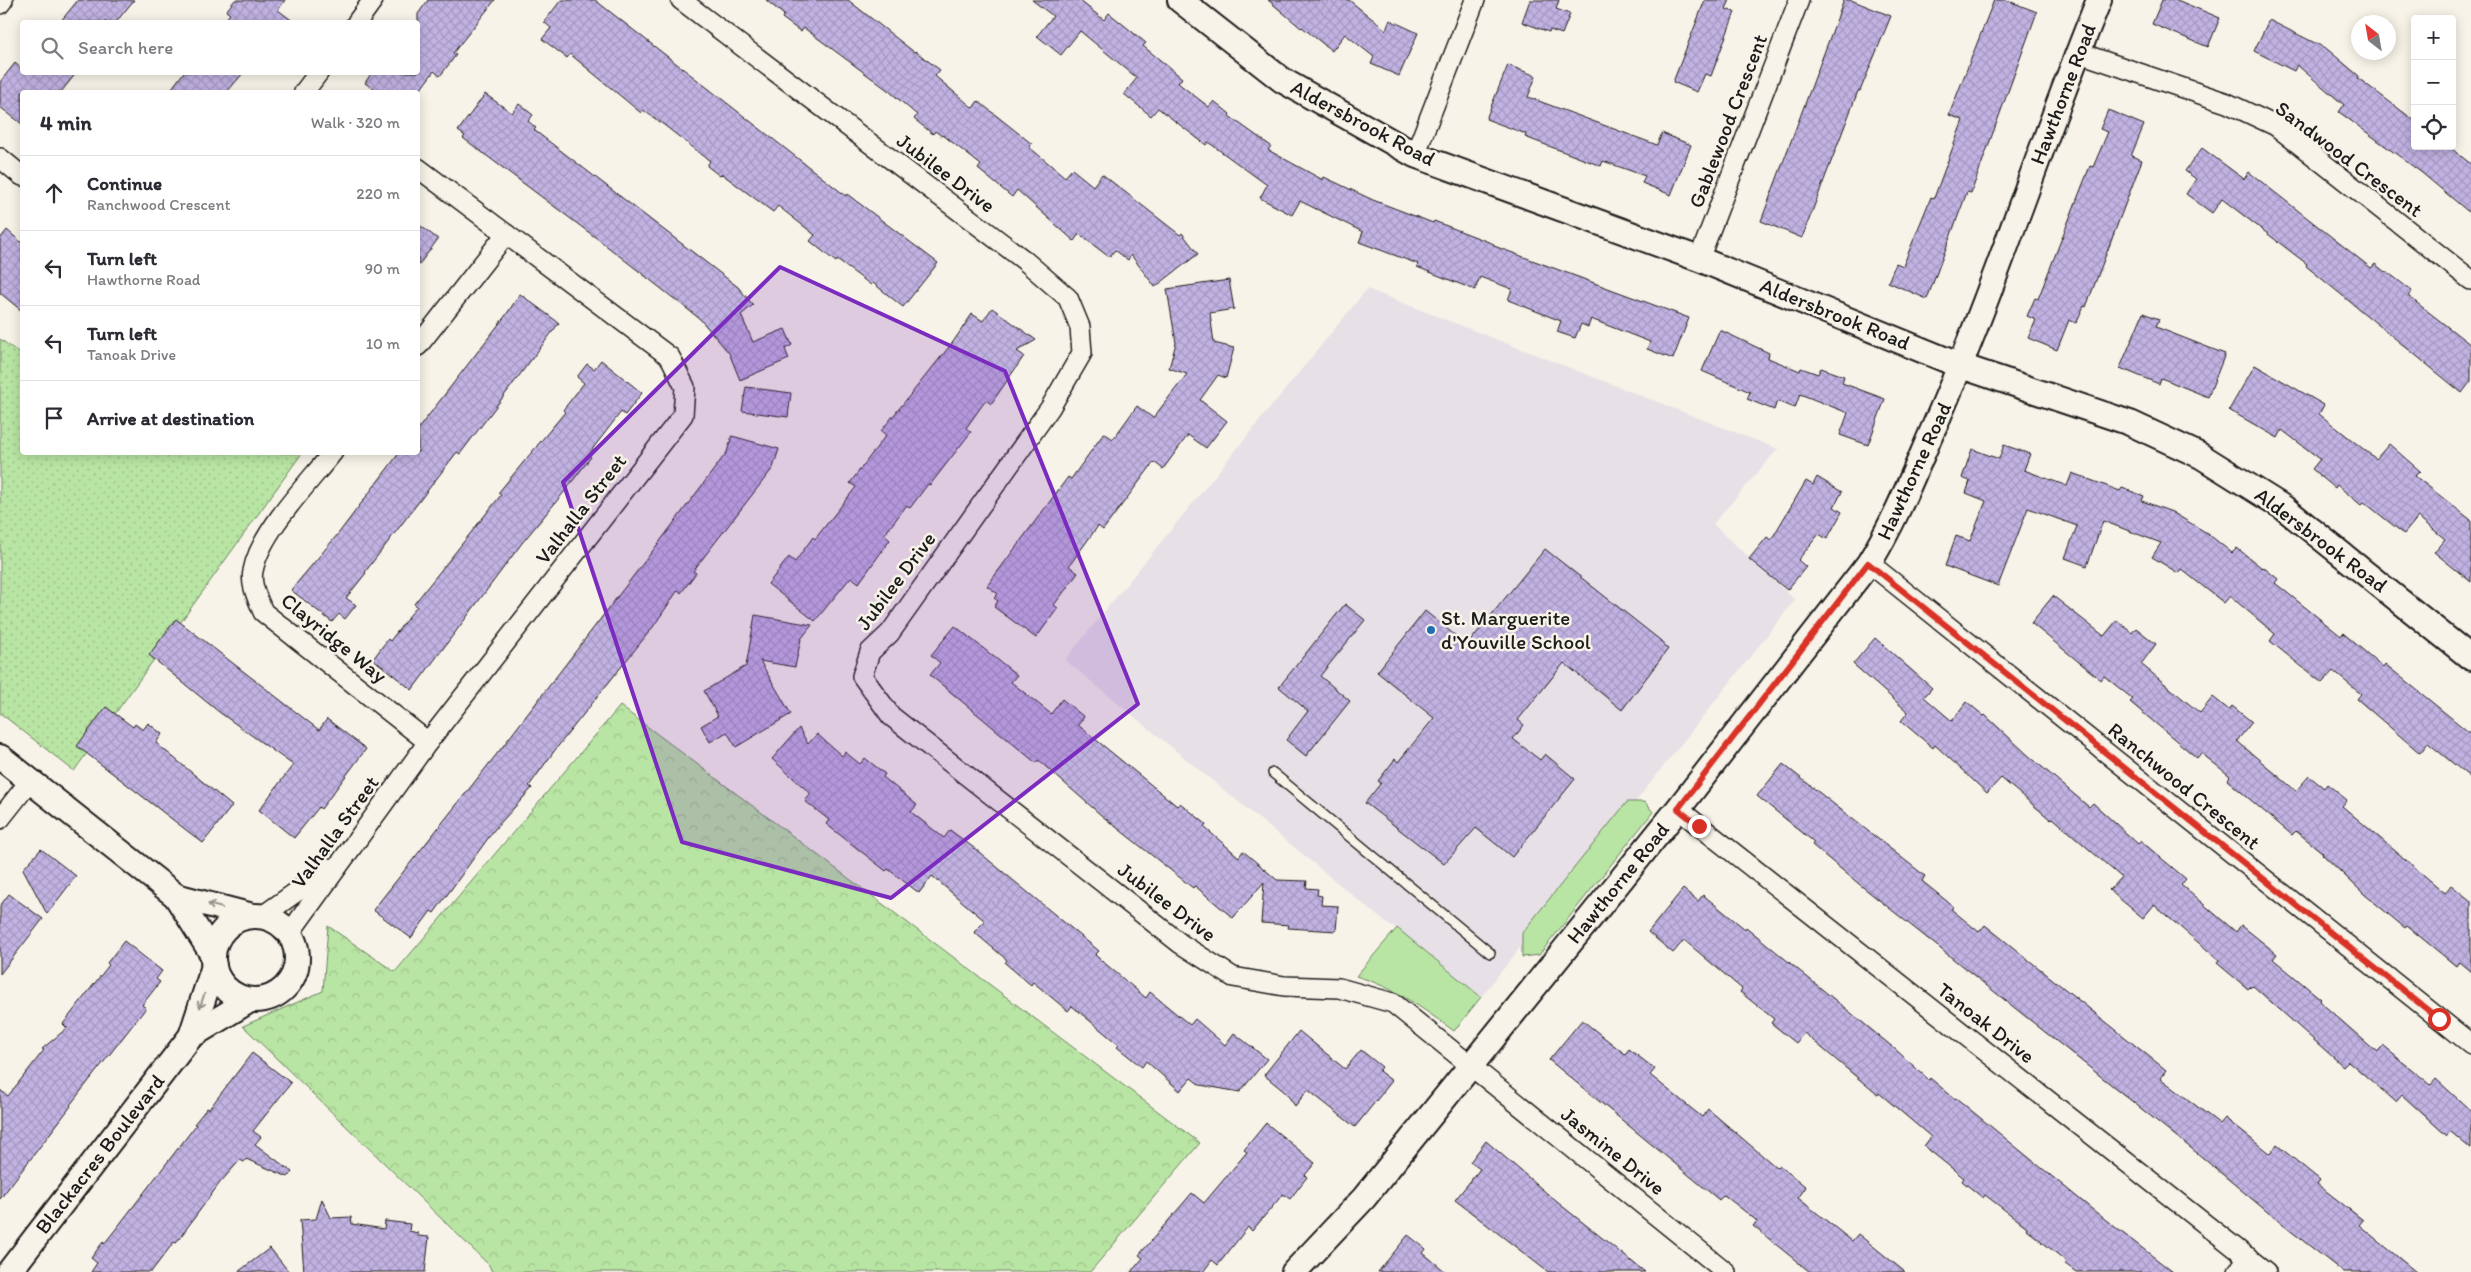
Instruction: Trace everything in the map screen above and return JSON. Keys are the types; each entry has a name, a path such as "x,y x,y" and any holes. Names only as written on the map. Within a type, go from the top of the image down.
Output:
{"street":[{"path":"0,4 3,0"},
{"path":"358,20 373,0"},
{"name":"Jubilee Drive","path":"681,0 1024,260 1068,298 1080,326 1082,353 1050,408 890,633 870,652 862,676 892,716 1188,948 1233,977 1284,986 1339,988 1393,1003 1472,1065"},
{"name":"Aldersbrook Road","path":"1180,0 1282,80 1415,155 1699,259 1962,366 2130,423 2200,456 2284,508 2471,658"},
{"path":"1415,155 1475,0"},
{"name":"Gablewood Crescent","path":"1699,259 1799,0"},
{"name":"Hawthorne Road","path":"1294,1272 1364,1198 1678,809 1868,563 1886,535 1962,366 2077,52 2099,0"},
{"name":"Sandwood Crescent","path":"2077,52 2227,103 2276,126 2471,280"},
{"path":"0,158 20,174"},
{"name":"Valhalla Street","path":"289,934 428,742 683,415 686,387 670,357 420,170"},
{"path":"420,343 506,234"},
{"name":"Clayridge Way","path":"331,455 267,535 253,571 254,591 263,612 428,742"},
{"name":"Ranchwood Crescent","path":"1868,563 2471,1044"},
{"path":"0,757 176,896 213,961 218,979 227,989 237,996 250,1000 264,999 277,994 288,984 295,972 297,958 295,945 289,934 279,923 176,896"},
{"path":"0,819 30,781"},
{"name":"Tanoak Drive","path":"1678,809 2243,1264 2266,1272"},
{"path":"213,961 215,943 222,932 242,918 257,917 343,859"},
{"name":"Blackacres Boulevard","path":"191,1036 213,961"},
{"name":"Blackacres Boulevard","path":"9,1272 191,1036 250,1000"},
{"name":"Jasmine Drive","path":"1472,1065 1726,1272"}],"lane":[{"path":"1273,773 1490,953"}],"highlighted area":[{"path":"780,267 1005,371 1138,704 891,898 682,842 563,482"}],"shaded area":[{"name":"St. Marguerite d'Youville School","path":"1367,289 1778,449 1713,524 1795,600 1481,997 1397,928 1390,926 1065,660"}],"green space":[{"path":"0,339 20,354 20,455 301,455 74,771 0,713"},
{"path":"620,706 1200,1143 1090,1272 492,1272 489,1265 243,1026 323,991 328,926 395,972"},
{"path":"1627,802 1645,802 1653,812 1539,955 1522,957 1522,933"},
{"path":"1397,928 1481,997 1454,1031 1419,1006 1395,992 1356,976"}],"building":[{"path":"78,0 134,0 118,20 62,20"},
{"path":"235,0 285,0 278,10 291,20 225,20 230,14 226,11"},
{"path":"428,0 495,0 453,53 456,55 440,76 434,71 420,90 375,90 365,83 370,75 420,75 420,20 418,20 418,14"},
{"path":"561,0 595,0 846,196 847,194 938,263 903,307 873,283 871,285 837,260 836,262 810,241 815,235 778,206 773,212 722,174 720,176 707,166 710,161 664,125 643,110 641,113 570,54 567,58 542,39 551,28 544,22"},
{"path":"766,0 848,0 940,70 935,76 973,108 978,101 1032,144 1029,147 1065,177 1072,169 1093,186 1102,174 1180,235 1182,233 1198,254 1155,287 1131,255 1128,260 1115,250 1109,257 1079,234 1074,241 1017,190 1012,197 978,169 981,165 943,135 935,131 933,134 914,119 917,115 889,91 804,28 801,32 782,18 784,15"},
{"path":"1032,0 1079,0 1104,20 1109,13 1146,43 1143,46 1182,78 1178,83 1209,107 1214,101 1230,114 1229,116 1271,146 1268,150 1323,180 1324,177 1373,200 1433,223 1434,221 1494,244 1494,246 1689,318 1673,359 1647,349 1650,342 1591,319 1588,327 1581,324 1575,338 1557,332 1561,321 1508,300 1512,289 1480,277 1475,290 1417,267 1418,264 1359,242 1363,232 1300,201 1292,215 1260,198 1267,185 1208,142 1206,145 1158,108 1151,116 1124,94 1137,78 1080,31 1061,55 1037,36 1053,16"},
{"path":"1268,0 1349,0 1386,30 1390,20 1418,33 1399,76 1371,64 1374,57 1345,34 1332,51"},
{"path":"1530,0 1559,0 1556,9 1570,14 1562,34 1550,30 1549,32 1522,22"},
{"path":"1705,0 1730,0 1726,9 1735,12 1711,76 1705,74 1697,92 1673,82"},
{"path":"1844,0 1851,0 1891,16 1860,91 1858,91 1802,238 1761,221"},
{"path":"1994,0 2006,0 2037,12 1971,193 1967,192 1927,299 1888,282 1896,263 1903,266 1931,197 1934,198 1963,120 1949,115"},
{"path":"2162,0 2177,0 2220,18 2208,47 2152,24"},
{"path":"2269,20 2327,49 2359,76 2358,78 2411,118 2411,150 2453,150 2471,164 2471,214 2422,173 2339,112 2344,105 2297,65 2294,71 2254,51"},
{"path":"15,63 20,67 20,75 75,75 63,90 20,90 20,122 0,107 0,82"},
{"path":"1508,65 1536,76 1528,97 1657,145 1662,133 1691,145 1671,195 1642,183 1645,176 1603,161 1601,166 1525,137 1526,134 1486,119"},
{"path":"182,75 241,75 229,90 170,90"},
{"path":"485,94 512,113 519,104 533,115 528,121 536,128 534,130 738,287 753,305 741,315 753,342 785,329 792,345 785,349 789,359 740,380 729,353 700,319 463,138 465,136 458,131"},
{"path":"2108,110 2144,125 2131,156 2142,160 2086,307 2084,306 2076,323 2069,320 2057,350 2028,338 2036,320 2027,316 2035,298 2038,299 2090,166 2093,167 2108,132 2100,129"},
{"path":"2202,148 2244,179 2249,172 2371,268 2375,264 2386,271 2412,291 2408,296 2471,345 2471,381 2462,393 2306,266 2307,264 2222,199 2212,213 2186,194 2196,179 2185,171"},
{"path":"420,226 438,239 420,263"},
{"path":"7,230 20,241 20,309 0,293 0,239"},
{"path":"1229,280 1234,309 1210,313 1214,343 1234,348 1226,378 1218,375 1200,400 1227,421 1206,448 1188,435 1163,469 1154,462 1103,530 1098,526 1069,566 1078,573 1054,605 1058,608 1036,638 994,607 998,601 994,598 998,594 987,586 1068,477 1071,479 1104,433 1113,439 1137,406 1153,418 1187,374 1169,368 1176,343 1167,289"},
{"path":"520,294 559,323 460,454 457,452 346,598 356,605 345,619 339,614 332,622 291,590 338,534 398,455 420,455 420,426"},
{"path":"992,308 1036,340 1017,351 1024,356 991,404 986,400 966,428 971,432 930,485 928,484 910,508 907,505 884,535 890,540 859,583 851,577 815,621 768,584 789,557 795,562 813,537 815,539 856,487 850,483 886,435 881,431 953,342 972,314 983,321"},
{"path":"2143,313 2159,319 2156,327 2225,354 2208,397 2161,378 2159,384 2120,368"},
{"path":"1720,330 1769,353 1768,358 1800,371 1801,368 1818,374 1821,368 1844,376 1842,383 1885,399 1868,445 1840,435 1848,413 1800,394 1795,408 1777,401 1774,410 1747,399 1750,392 1702,371"},
{"path":"601,360 642,393 625,415 621,412 594,447 589,455 591,457 522,543 412,690 373,659 388,639 390,641 417,606 414,604 501,495 498,493 565,412 563,410 584,383 577,377 587,364 594,369"},
{"path":"2255,365 2324,405 2319,414 2376,459 2389,444 2420,471 2415,476 2471,520 2471,582 2434,552 2445,539 2418,517 2404,534 2364,502 2361,505 2337,485 2335,488 2312,469 2320,459 2282,430 2278,438 2229,410"},
{"path":"746,387 791,393 788,417 742,411"},
{"path":"732,436 779,449 773,468 693,571 696,573 681,593 678,590 653,627 555,750 529,786 532,788 494,830 434,913 431,911 411,938 373,910 500,750 664,536 727,452"},
{"path":"2004,445 2030,454 2024,470 2067,486 2072,473 2120,491 2122,488 2144,496 2142,501 2172,512 2207,533 2232,553 2237,548 2278,579 2275,583 2341,636 2343,633 2383,667 2385,664 2471,734 2471,778 2428,743 2420,753 2357,699 2361,694 2333,671 2322,683 2270,641 2275,634 2230,596 2224,603 2181,569 2178,573 2152,557 2161,543 2103,521 2087,566 2065,558 2077,526 2028,508 1998,586 1945,566 1956,536 1970,541 1986,501 1966,493 1970,481 1962,478 1972,449 1999,459"},
{"path":"1817,477 1842,492 1834,507 1842,512 1827,539 1819,534 1798,560 1806,567 1787,590 1749,559 1767,537 1771,540 1806,481 1813,485"},
{"path":"1545,549 1665,644 1663,646 1668,649 1622,710 1564,663 1518,720 1524,725 1513,739 1540,760 1545,754 1575,779 1512,857 1476,828 1444,864 1365,803 1381,783 1378,781 1395,759 1398,762 1434,718 1377,672 1425,611 1467,645"},
{"path":"2053,596 2104,636 2117,620 2132,633 2136,628 2156,644 2141,664 2200,713 2213,697 2229,710 2232,706 2252,722 2237,741 2296,791 2309,776 2324,788 2327,784 2347,800 2342,806 2445,893 2451,885 2471,901 2471,972 2459,962 2456,966 2407,926 2405,928 2364,894 2323,853 2296,831 2292,835 2227,780 2230,776 2201,753 2197,758 2130,702 2133,699 2104,676 2101,680 2031,623"},
{"path":"1345,604 1365,620 1320,676 1350,701 1306,756 1286,740 1308,711 1279,687"},
{"path":"755,615 812,625 801,639 795,667 760,661 791,714 736,747 727,732 710,742 701,726 718,716 704,691 746,666"},
{"path":"176,619 319,730 327,719 366,749 321,809 319,807 294,838 259,810 293,765 219,712 149,655"},
{"path":"955,626 1017,675 1011,682 1051,714 1062,699 1084,717 1078,725 1177,806 1180,803 1206,824 1204,827 1239,857 1243,851 1277,880 1307,881 1306,888 1318,889 1317,895 1322,896 1321,905 1338,906 1336,931 1288,928 1289,925 1261,923 1264,882 1233,918 1195,886 1193,888 1101,815 1038,760 1036,763 930,675 940,663 931,655"},
{"path":"1875,638 1932,688 1924,697 1952,721 1967,702 1985,715 2089,807 2093,803 2138,844 2141,841 2186,879 2181,885 2236,932 2241,925 2277,954 2273,959 2321,999 2319,1001 2377,1052 2383,1046 2431,1085 2436,1079 2471,1111 2471,1149 2451,1132 2447,1136 2402,1095 2396,1102 2348,1061 2343,1066 2252,985 2248,989 2217,963 2219,960 2154,905 2143,918 2109,890 2121,877 2053,818 2051,820 2001,778 1987,793 1935,745 1933,748 1901,721 1908,712 1853,664"},
{"path":"106,707 133,727 135,724 143,730 148,723 162,734 156,743 232,806 203,843 77,746"},
{"path":"799,728 808,744 817,734 842,756 845,752 860,764 865,758 885,774 883,777 917,805 911,812 944,838 950,830 974,848 1099,951 1095,955 1146,998 1150,992 1190,1025 1195,1019 1225,1045 1234,1033 1267,1059 1240,1092 1200,1085 1191,1078 1180,1091 1146,1061 1142,1067 1072,1006 1068,1011 1033,982 1031,985 1005,963 1007,960 974,932 985,921 932,876 919,893 888,869 886,871 826,824 829,820 805,801 811,794 772,759"},
{"path":"1783,764 1925,876 1922,881 1954,907 1951,909 1979,932 1985,925 2166,1070 2160,1078 2220,1124 2225,1118 2270,1154 2277,1145 2320,1180 2317,1184 2363,1220 2359,1225 2416,1272 2343,1272 2283,1225 2197,1153 1859,884 1812,845 1814,842 1757,796"},
{"path":"41,849 76,876 47,914 23,869"},
{"path":"1683,889 1698,901 1703,895 1745,929 1746,927 1895,1049 1929,1080 1930,1078 1956,1098 2093,1210 2173,1272 2076,1272 2064,1263 2066,1261 2026,1229 2027,1227 1985,1195 1983,1198 1962,1181 1964,1178 1924,1146 1931,1137 1804,1033 1796,1043 1771,1023 1774,1019 1740,992 1742,989 1684,940 1673,953 1648,932"},
{"path":"9,894 43,919 0,974 0,906"},
{"path":"124,941 162,971 156,979 160,982 142,1005 146,1008 0,1199 0,1090 8,1096 44,1050 42,1049 67,1028 63,1024 109,965 107,963"},
{"path":"1582,1020 1625,1054 1629,1049 1655,1069 1650,1075 1702,1117 1708,1109 1777,1168 1779,1165 1806,1187 1798,1198 1852,1241 1858,1234 1905,1272 1810,1272 1753,1226 1757,1221 1724,1195 1719,1200 1549,1060"},
{"path":"1299,1031 1345,1069 1361,1050 1382,1067 1379,1071 1392,1081 1355,1127 1308,1090 1295,1106 1286,1093 1264,1075"},
{"path":"252,1053 291,1083 253,1131 261,1137 255,1144 292,1172 288,1177 246,1159 244,1162 240,1160 219,1184 176,1243 174,1242 151,1272 91,1272 97,1263 91,1258 103,1242 104,1244 196,1125 194,1124 207,1108 209,1109"},
{"path":"1266,1123 1315,1163 1290,1199 1283,1194 1252,1231 1248,1227 1218,1265 1212,1260 1203,1272 1131,1272 1143,1258 1139,1255 1192,1193 1204,1203 1247,1152 1244,1150"},
{"path":"1486,1141 1557,1202 1645,1272 1548,1272 1455,1200 1480,1169 1470,1162"},
{"path":"322,1199 331,1218 351,1217 352,1224 384,1229 385,1221 410,1224 409,1231 418,1233 418,1236 429,1237 425,1272 304,1272 300,1220 316,1219"},
{"path":"1408,1235 1426,1249 1423,1253 1446,1272 1378,1272"},
{"path":"270,1248 289,1272 238,1272"}],"place":[{"name":"St. Marguerite d'Youville School","path":"1431,630"}],"route":[{"path":"1699,826 1678,809 1868,563 2439,1019"}]}
